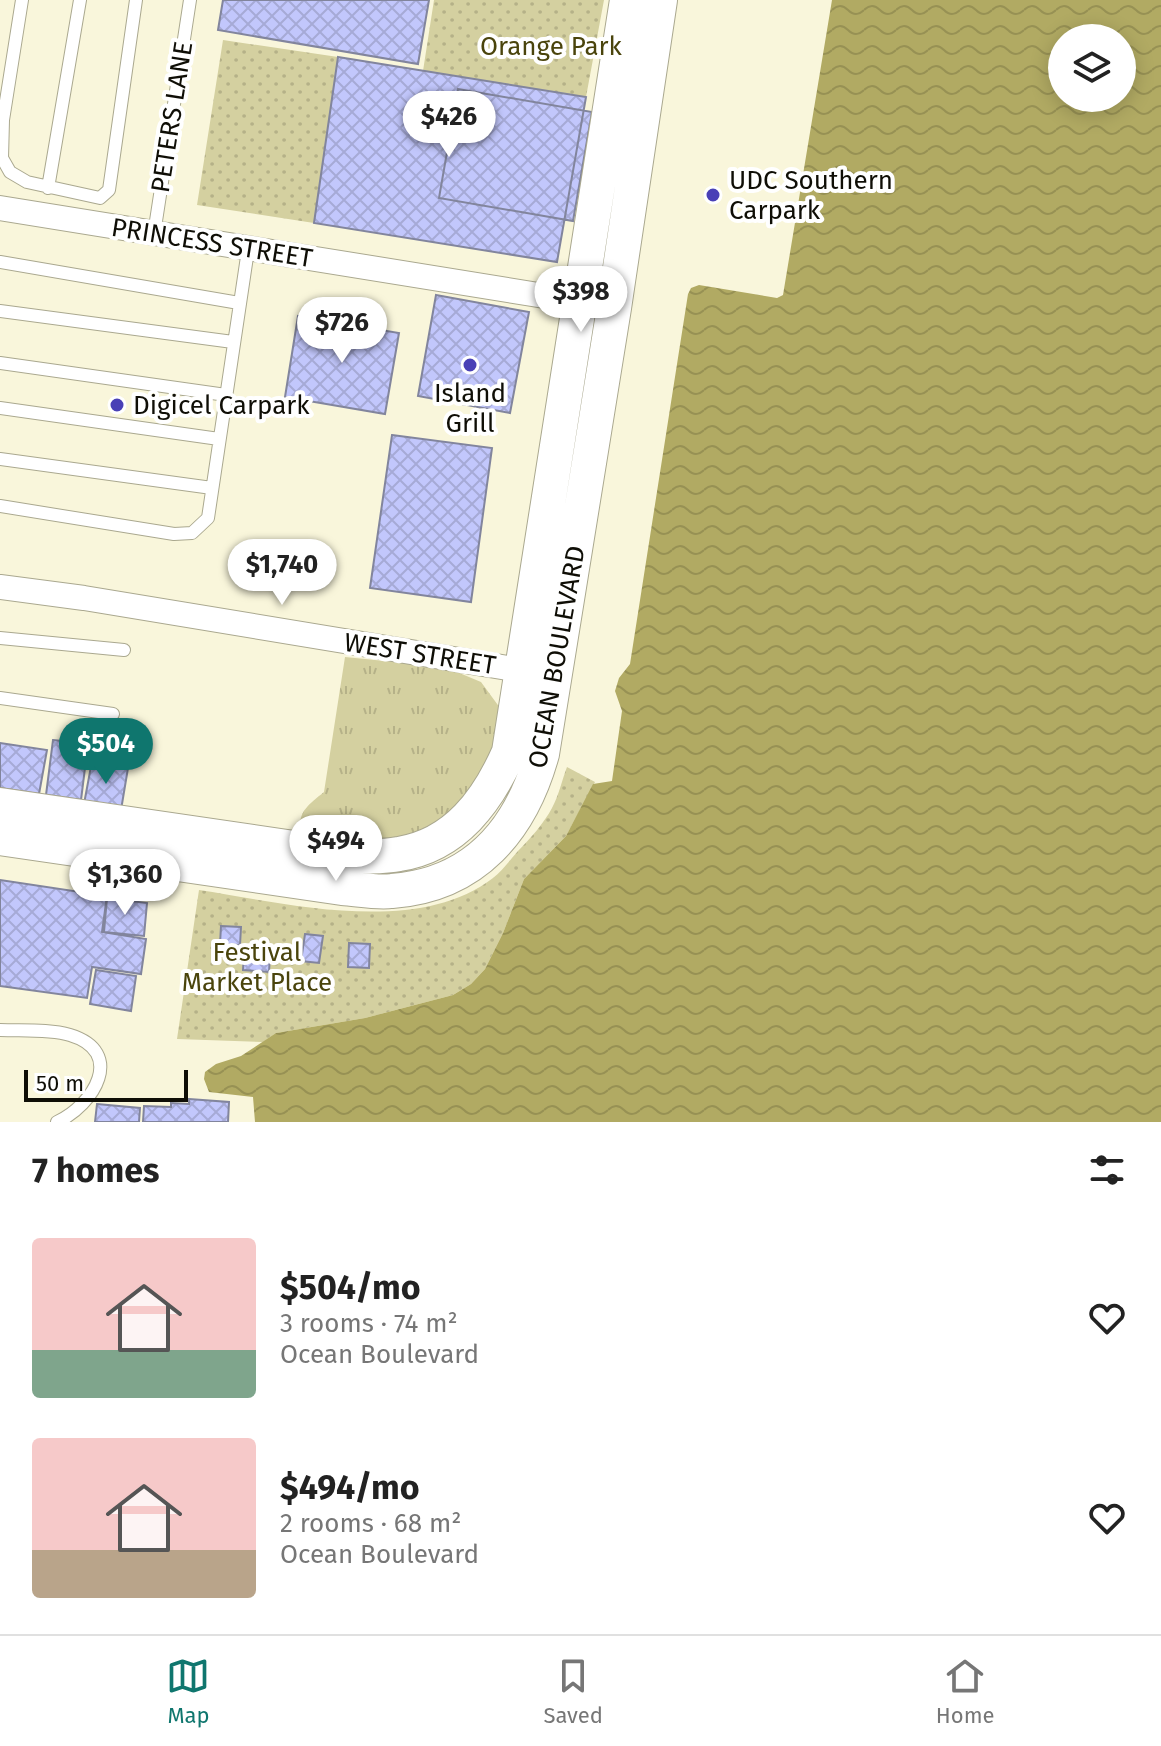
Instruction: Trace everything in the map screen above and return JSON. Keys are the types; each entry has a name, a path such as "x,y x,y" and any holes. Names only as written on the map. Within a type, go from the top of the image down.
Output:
{"street":[{"name":"OCEAN BOULEVARD","path":"0,805 355,857 400,854 426,846 450,833 473,813 495,785 509,752 627,0"},
{"name":"OCEAN BOULEVARD","path":"0,838 388,892 432,883 475,861 498,841 521,811 533,787 542,754 660,0"},
{"name":"PRINCESS STREET","path":"0,208 614,308"},
{"name":"WEST STREET","path":"0,587 84,598 556,676"}],"lane":[{"path":"22,0 3,120 2,158 10,172 27,182 100,198 109,190 136,0"},
{"path":"48,188 80,0"},
{"name":"PETERS LANE","path":"154,234 190,0"},
{"path":"0,506 174,534 192,533 208,518 248,250"},
{"path":"0,262 239,303"},
{"path":"0,311 233,342"},
{"path":"0,363 226,395"},
{"path":"0,408 219,439"},
{"path":"0,459 212,488"},
{"path":"0,638 124,650"},
{"path":"0,698 113,714"},
{"path":"0,1030 69,1035 88,1044 96,1053 100,1076 97,1088 75,1112 57,1122"}],"green space":[{"name":"Orange Park","path":"434,0 604,0 586,97 423,71"},
{"path":"223,40 338,57 314,223 197,205"},
{"path":"345,657 445,667 481,682 503,712 501,749 435,841 302,843 300,825 303,813 324,792"},
{"name":"Festival Market Place","path":"567,767 595,782 566,836 524,879 485,969 471,984 453,995 365,1018 276,1033 263,1042 177,1039 199,890 350,911 427,907 462,896 493,878 536,831 549,814"}],"water":[{"path":"832,0 1161,0 1161,1122 255,1122 253,1097 209,1092 205,1072 216,1064 241,1056 276,1033 365,1018 453,995 471,984 485,969 524,879 566,836 593,784 612,781 622,711 615,691 619,678 630,664 688,294 691,288 699,285 777,298 783,295"}],"building":[{"path":"223,0 429,0 418,64 218,30"},
{"path":"338,57 586,97 557,262 314,223"},
{"path":"458,89 592,112 573,221 439,198"},
{"path":"436,295 529,312 510,413 418,396"},
{"path":"298,316 399,333 385,414 285,397"},
{"path":"392,435 492,448 471,602 370,588"},
{"path":"53,740 88,744 81,800 46,795"},
{"path":"0,743 47,750 39,794 0,788"},
{"path":"92,761 128,768 121,810 84,804"},
{"path":"0,880 107,896 102,932 146,939 141,974 92,967 87,998 0,986"},
{"path":"107,898 147,903 144,936 104,932"},
{"path":"221,926 241,927 240,945 220,944"},
{"path":"305,934 323,936 319,963 301,961"},
{"path":"349,943 370,944 369,968 348,967"},
{"path":"244,953 270,956 269,972 243,970"},
{"path":"96,970 136,976 131,1011 90,1004"},
{"path":"189,1099 229,1102 228,1122 143,1122 144,1106 171,1107 171,1103 189,1104"},
{"path":"97,1104 140,1108 139,1122 95,1122"}],"place":[{"name":"UDC Southern Carpark","path":"713,195"},
{"name":"Island Grill","path":"470,365"},
{"name":"Digicel Carpark","path":"117,405"}]}
